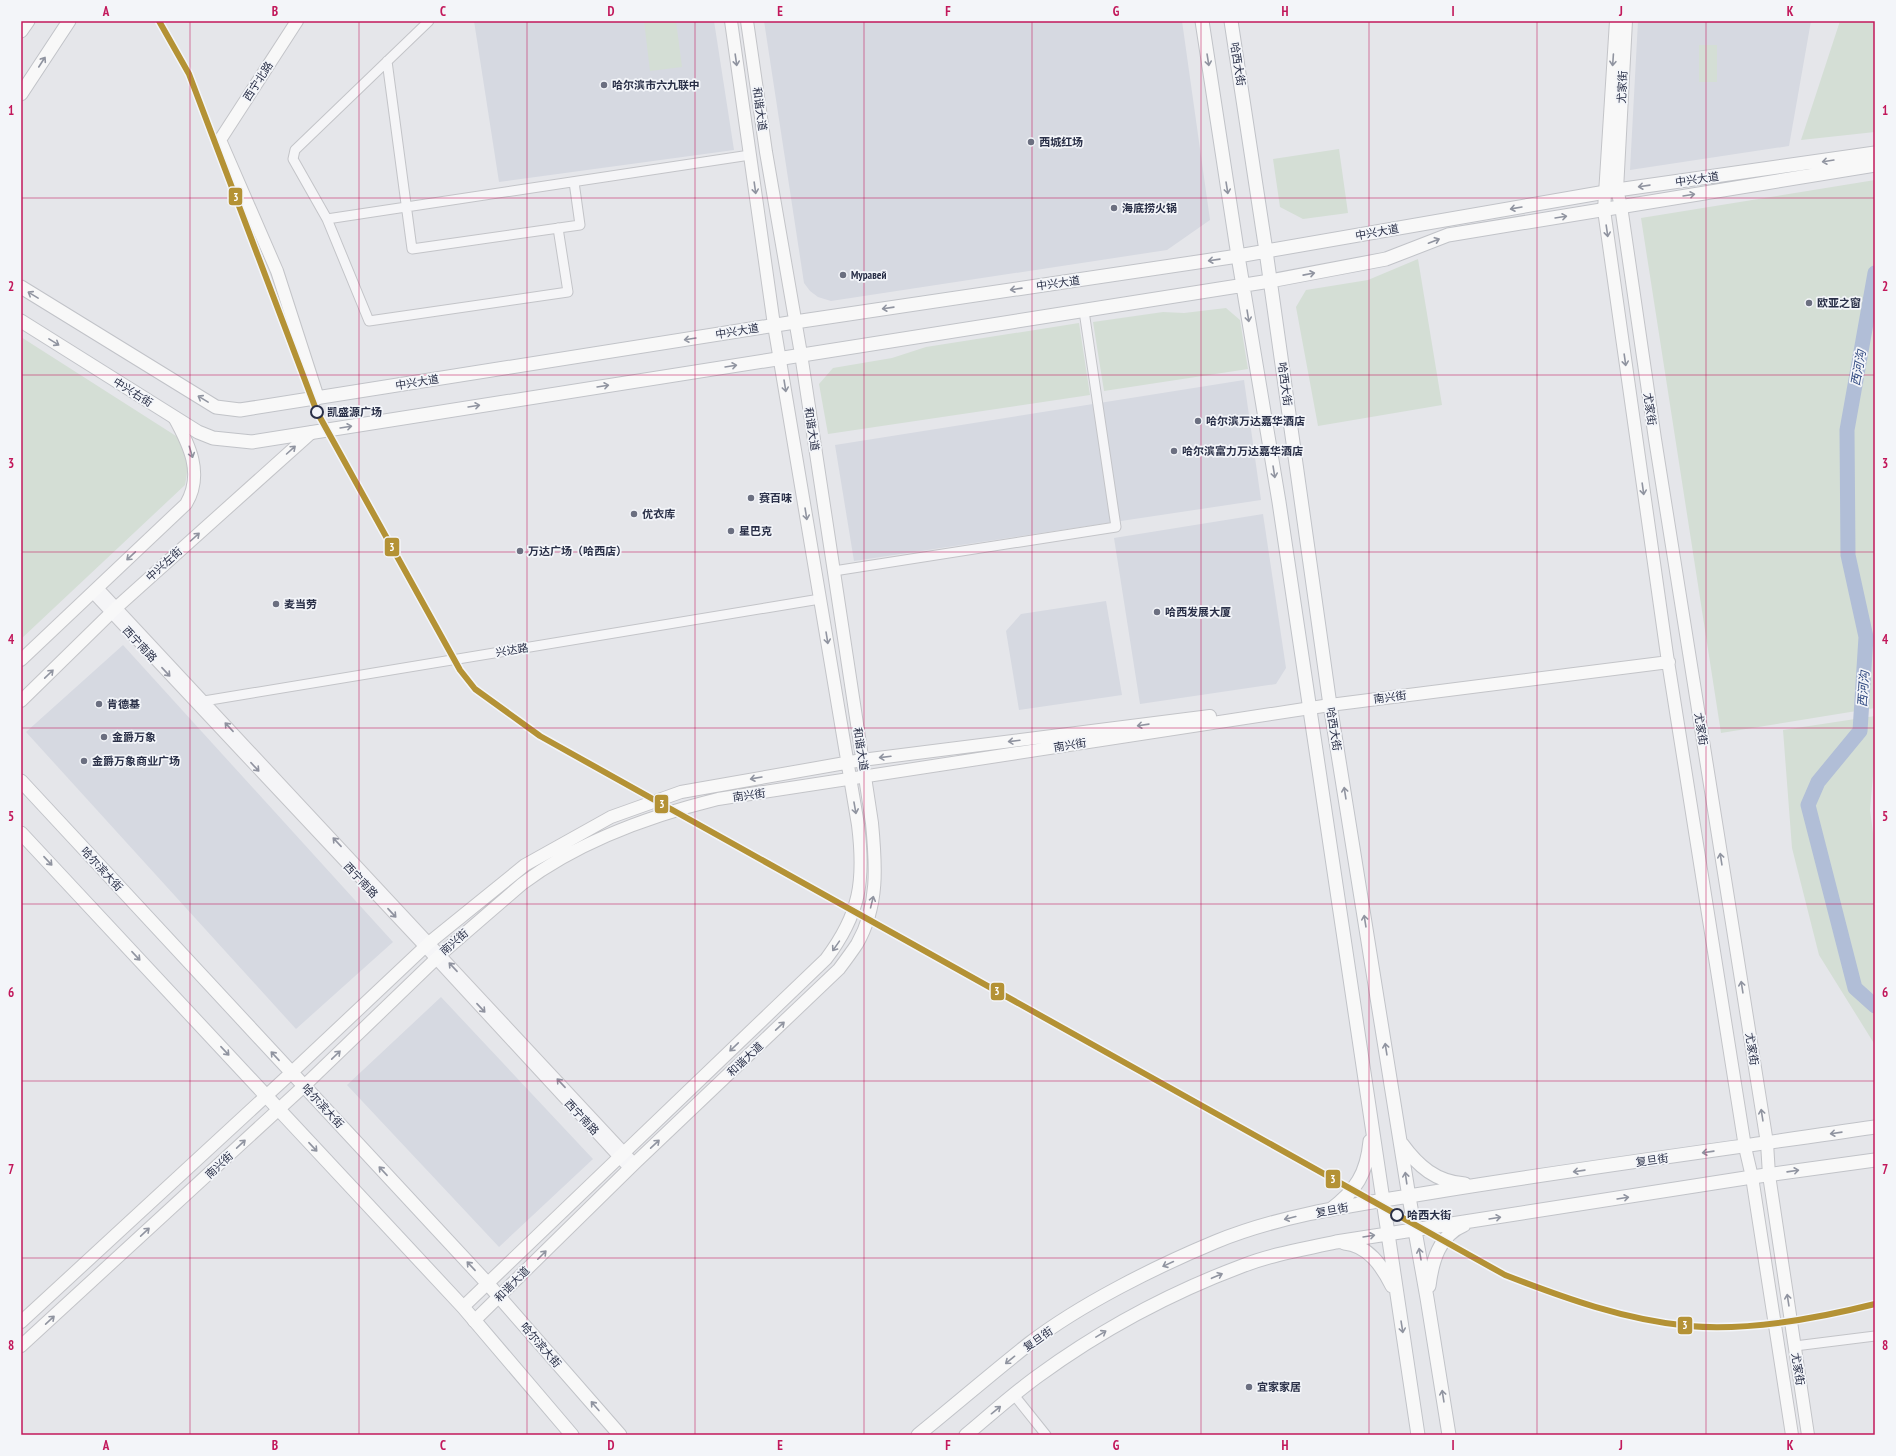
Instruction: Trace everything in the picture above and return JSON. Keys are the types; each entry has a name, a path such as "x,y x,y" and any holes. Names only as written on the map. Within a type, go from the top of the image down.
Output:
{"main road":[{"path":"21,31 28,21"},
{"path":"21,94 69,21"},
{"name":"西宁北路","path":"297,21 220,140 277,270 318,398"},
{"name":"和谐大道","path":"463,1307 826,959 845,933 858,896 861,870 861,847 774,326 731,21"},
{"name":"和谐大道","path":"474,1322 632,1166 839,969 857,943 870,912 876,882 872,822 866,777 862,760 801,354 766,152 747,21"},
{"name":"哈西大街","path":"1202,21 1238,256 1279,502 1418,1435"},
{"name":"哈西大街","path":"1231,21 1266,251 1330,701 1408,1197 1416,1230 1449,1435"},
{"name":"尤家街","path":"1616,21 1611,191 1621,206 1656,446 1767,1143 1769,1175 1808,1435"},
{"name":"尤家街","path":"1626,21 1611,191 1604,210 1668,658 1792,1435"},
{"name":"中兴大道","path":"21,287 216,407 240,410 795,322 1238,256 1611,191 1871,160"},
{"name":"中兴大道","path":"252,442 1270,281 1386,259 1448,235 1604,210 1871,160"},
{"name":"中兴右街","path":"21,322 198,432 213,438 252,442"},
{"path":"21,660 186,504 191,495 194,475 193,458 190,448 174,417"},
{"name":"中兴左街","path":"21,702 114,610 312,432"},
{"name":"南兴街","path":"21,1346 279,1110 438,956 533,876 587,844 633,824 689,806 718,799 850,780 1330,701 1668,658"},
{"name":"南兴街","path":"21,1322 428,945 525,865 611,817 681,792 862,760 1309,705"},
{"name":"哈尔滨大街","path":"21,781 488,1284 620,1435"},
{"path":"21,833 463,1307 474,1322 572,1435"},
{"path":"1329,1211 1352,1191 1362,1175 1367,1163 1372,1124"},
{"name":"复旦街","path":"918,1435 1031,1342 1090,1304 1149,1273 1215,1242 1257,1227 1292,1218 1383,1200 1875,1127"},
{"path":"1400,1142 1414,1160 1428,1172 1441,1179 1457,1184 1477,1185"},
{"path":"966,1435 1036,1377 1077,1348 1130,1316 1243,1266 1273,1256 1336,1242 1387,1233 1474,1222 1752,1177 1875,1160"},
{"path":"1427,1298 1432,1265 1442,1242 1452,1231 1474,1222"},
{"path":"1336,1242 1353,1244 1366,1250 1384,1271 1398,1299"}],"street":[{"path":"429,21 295,150 293,159 326,219 369,321 568,292 558,228"},
{"path":"387,61 412,249 580,225 574,182"},
{"path":"326,219 750,155"},
{"path":"834,571 1116,527 1084,311"},
{"name":"西宁南路","path":"95,590 428,945"},
{"name":"兴达路","path":"204,700 820,600"},
{"name":"西宁南路","path":"114,610 204,700 632,1166"},
{"path":"1795,1346 1875,1336"},
{"path":"1014,1395 1046,1435"}],"shaded area":[{"name":"哈尔滨市六九联中","path":"474,21 714,21 734,150 499,182"},
{"path":"644,21 676,21 682,67 650,71"},
{"name":"西城红场","path":"764,21 1182,21 1210,220 1167,250 831,301 818,297 810,291 804,283"},
{"path":"1638,21 1811,21 1789,146 1630,170"},
{"path":"1840,21 1875,21 1875,132 1801,140"},
{"path":"1699,45 1717,45 1717,82 1699,82"},
{"path":"1339,149 1348,213 1303,219 1280,207 1273,159"},
{"path":"1875,180 1875,708 1721,733 1641,218"},
{"path":"1418,259 1442,405 1318,426 1296,307 1306,290 1368,280"},
{"path":"1226,308 1240,320 1248,369 1104,391 1093,322 1163,312 1184,313"},
{"path":"1079,323 1090,395 828,434 819,384 833,368 892,358 926,347"},
{"path":"21,337 176,436 186,453 187,471 185,485 21,639"},
{"path":"1244,380 1261,500 854,561 835,445"},
{"path":"1263,514 1286,668 1276,684 1140,704 1114,538"},
{"path":"1106,601 1122,695 1019,710 1006,631 1021,614"},
{"name":"金爵万象","path":"123,645 393,942 296,1029 26,732"},
{"path":"1875,716 1875,752 1870,810 1875,848 1875,1045 1819,955 1792,848 1783,730"},
{"path":"441,997 593,1159 499,1247 347,1085"}],"waterway":[{"name":"西河沟","path":"1875,273 1847,430 1848,555 1866,637 1860,731 1818,782 1808,805 1855,988 1875,1006"}],"transit line":[{"name":"3","path":"159,21 189,74 317,412 460,670 475,689 540,736 1505,1275 1595,1307 1642,1319 1689,1326 1734,1327 1758,1325 1830,1314 1875,1304"}],"place":[{"name":"哈尔滨市六九联中","path":"604,85"},
{"name":"西城红场","path":"1031,142"},
{"name":"海底捞火锅","path":"1114,208"},
{"name":"Муравей","path":"843,275"},
{"name":"欧亚之窗","path":"1809,303"},
{"name":"凯盛源广场","path":"317,412"},
{"name":"哈尔滨万达嘉华酒店","path":"1198,421"},
{"name":"哈尔滨富力万达嘉华酒店","path":"1174,451"},
{"name":"赛百味","path":"751,498"},
{"name":"优衣库","path":"634,514"},
{"name":"星巴克","path":"731,531"},
{"name":"万达广场（哈西店）","path":"520,551"},
{"name":"麦当劳","path":"276,604"},
{"name":"哈西发展大厦","path":"1157,612"},
{"name":"肯德基","path":"99,704"},
{"name":"金爵万象","path":"104,737"},
{"name":"金爵万象商业广场","path":"84,761"},
{"name":"哈西大街","path":"1397,1215"},
{"name":"宜家家居","path":"1249,1387"}]}
